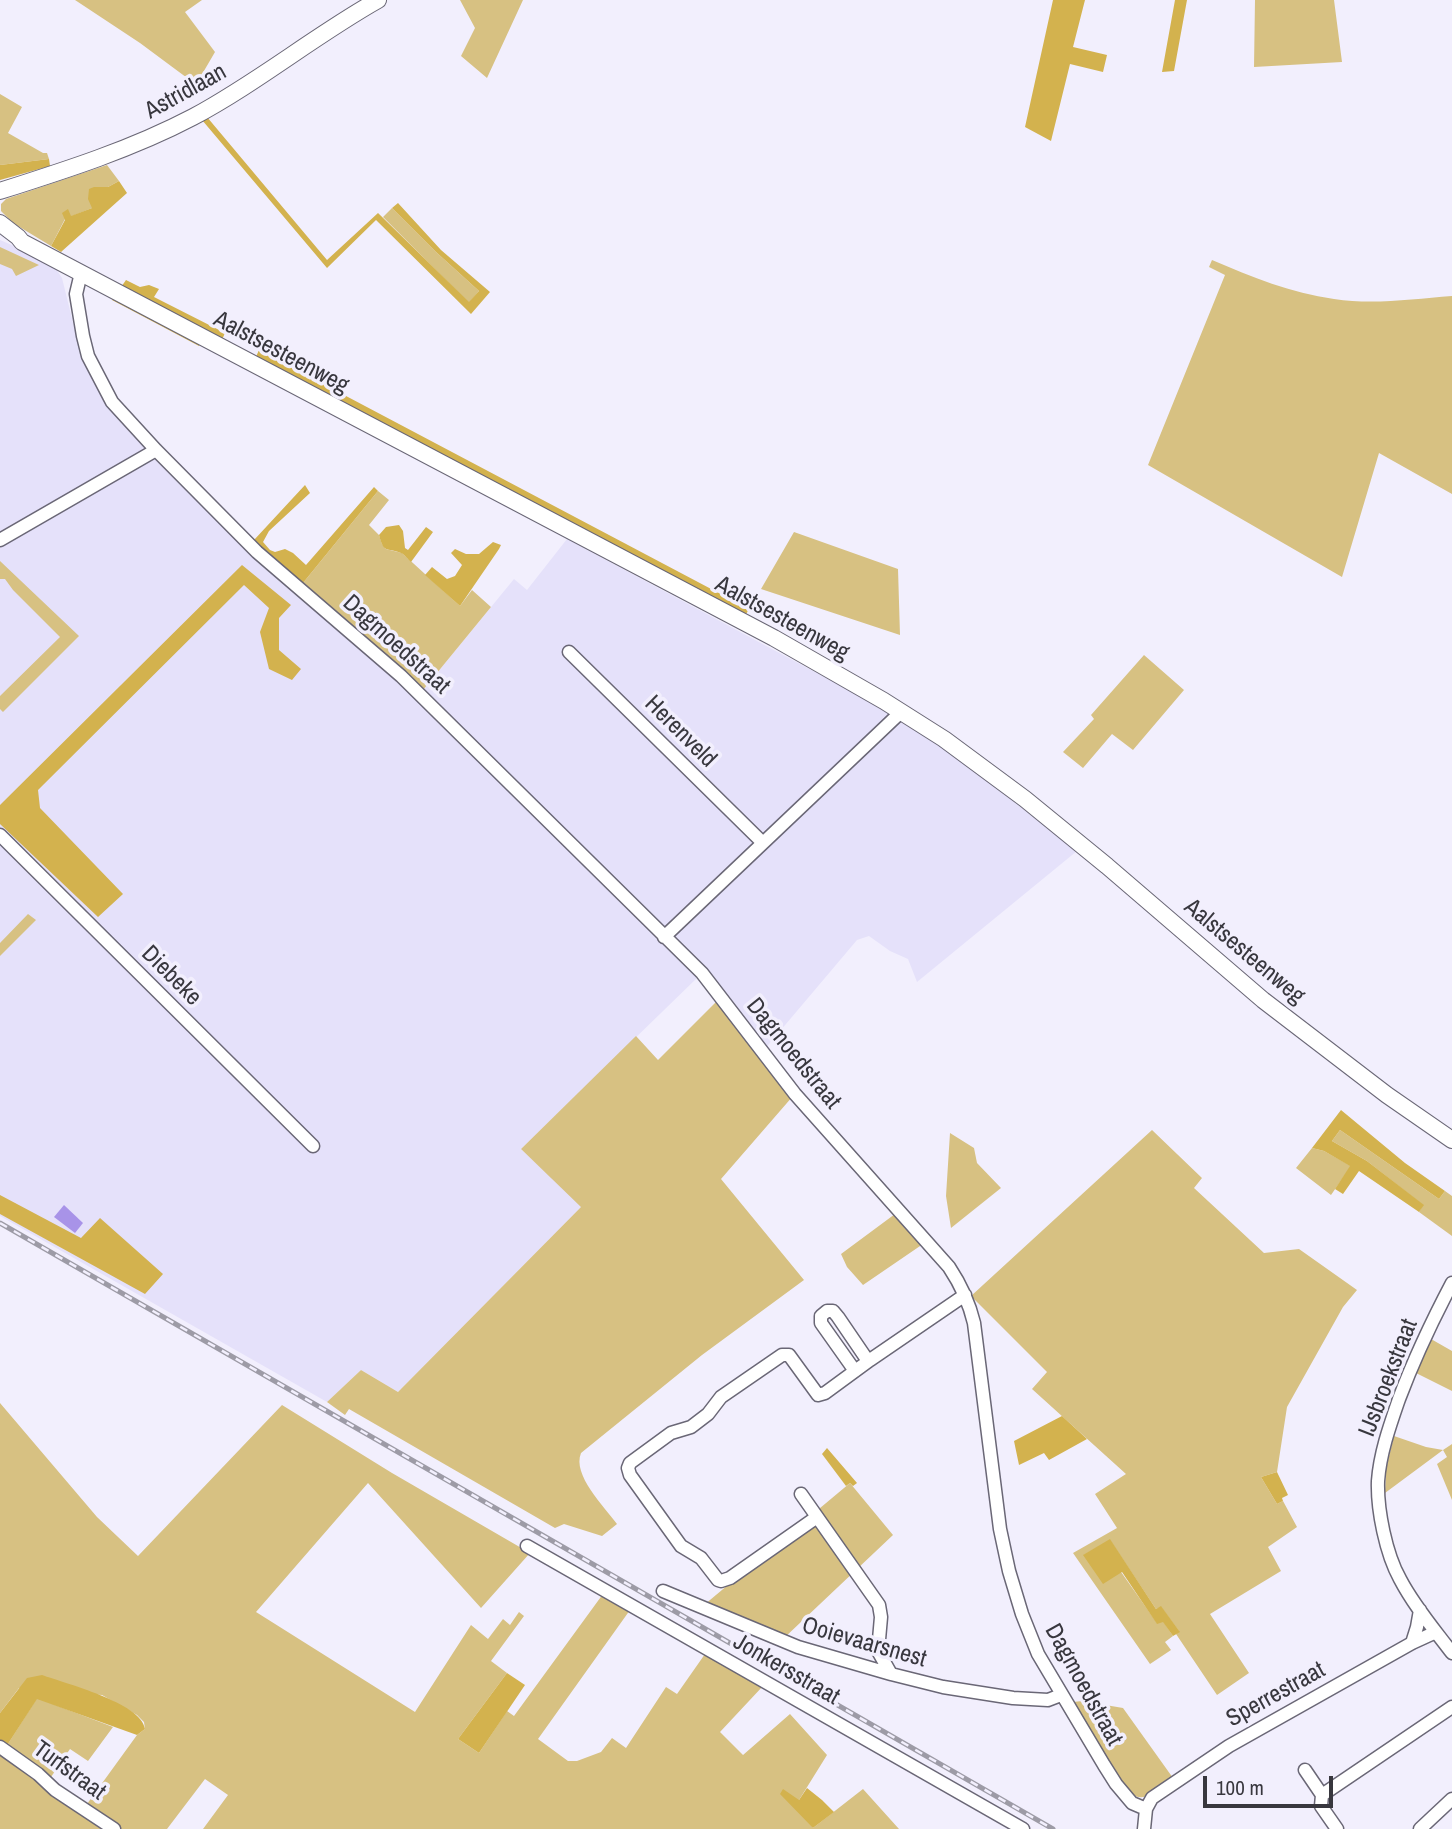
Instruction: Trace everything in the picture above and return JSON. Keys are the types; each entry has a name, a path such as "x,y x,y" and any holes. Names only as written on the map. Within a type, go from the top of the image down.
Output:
{"main road":[{"name":"Astridlaan","path":"0,191 64,171 163,132 227,97 377,0"},
{"name":"Aalstsesteenweg","path":"0,223 22,242"},
{"name":"Aalstsesteenweg","path":"0,235 22,242 81,272 774,638 901,712 1026,799 1263,1000 1387,1095 1452,1140"}],"street":[{"name":"Dagmoedstraat","path":"81,272 76,294 88,356 112,402 257,552 410,684 702,973 795,1094 949,1267 970,1304 1000,1529 1009,1571 1029,1633 1061,1695 1116,1784 1132,1802 1146,1809"},
{"path":"0,540 156,450"},
{"name":"Herenveld","path":"569,652 762,842"},
{"path":"664,937 901,712"},
{"name":"Diebeke","path":"0,835 313,1146"},
{"name":"IJsbroekstraat","path":"1452,1283 1425,1336 1399,1399 1390,1425 1378,1480 1382,1524 1399,1578 1452,1653"},
{"path":"817,1517 730,1578 721,1581 701,1558 681,1546 630,1475 628,1468 671,1433 691,1427 721,1397 782,1355 789,1356 818,1395 825,1393 965,1295"},
{"path":"855,1371 821,1323 821,1316 827,1311 833,1311 868,1361"},
{"path":"802,1494 879,1605 881,1617 878,1651 891,1674"},
{"name":"Jonkersstraat","path":"527,1546 1023,1829"},
{"name":"Ooievaarsnest","path":"663,1591 798,1647 891,1674 990,1695 1048,1700 1061,1695"},
{"path":"1412,1643 1418,1628 1420,1610"},
{"name":"Sperrestraat","path":"1146,1809 1152,1798 1229,1745 1436,1632"},
{"path":"1322,1795 1452,1707"},
{"name":"Turfstraat","path":"0,1746 55,1790 114,1829"},
{"path":"1305,1770 1322,1795 1321,1806 1337,1829"},
{"path":"1420,1829 1452,1799"},
{"path":"1143,1829 1146,1809"}],"shaded area":[{"path":"75,0 202,0 185,12 215,52 201,76 206,92 140,43"},
{"path":"460,0 523,0 487,78 461,56 475,28"},
{"path":"1053,0 1085,0 1073,47 1107,55 1103,72 1070,64 1051,141 1025,127"},
{"path":"1175,0 1187,0 1174,71 1162,72"},
{"path":"1255,0 1334,0 1342,62 1254,67"},
{"path":"0,94 22,107 8,133 47,153 49,159 0,165"},
{"path":"207,117 327,260 378,213 469,302 479,291 392,208 398,203 441,250 490,292 471,314 376,220 327,268 202,120"},
{"path":"49,159 50,166 0,180 0,165"},
{"path":"107,165 119,181 108,187 94,187 92,208 65,219 51,246 13,223 1,211 1,204 6,199"},
{"path":"119,181 127,193 61,252 51,246 65,220 62,213 68,209 71,216 92,208 88,199 89,189 108,187"},
{"path":"392,208 479,291 469,303 383,217"},
{"path":"0,240 47,260 54,266 62,278 80,351 92,376 324,616 484,763 697,978 521,1149 582,1206 398,1392 361,1370 327,1402 0,1216"},
{"path":"0,247 39,265 16,276 12,269 0,264"},
{"path":"1212,260 1287,289 1334,299 1378,301 1452,296 1452,494 1379,453 1342,577 1148,465 1225,275 1209,267"},
{"path":"126,280 140,287 149,285 159,289 154,297 225,333 221,342 206,334 199,346 112,300"},
{"path":"259,350 749,609 745,616 255,359"},
{"path":"305,485 310,493 269,531 263,542 275,552 285,549 293,553 306,565 374,487 378,491 303,583 254,540"},
{"path":"378,491 389,500 369,525 379,535 386,549 402,553 460,606 472,590 491,607 423,690 303,583"},
{"path":"399,525 403,531 405,548 408,550 426,527 433,532 411,562 402,554 386,549 379,535 386,527"},
{"path":"794,532 898,569 900,635 761,589"},
{"path":"567,539 882,708 937,742 1077,851 917,982 908,959 890,951 869,936 857,940 764,1050 423,690 514,579 527,590"},
{"path":"493,542 501,545 460,606 425,575 432,567 447,579 455,576 462,565 451,553 455,549 466,554 479,554"},
{"path":"0,561 79,636 3,712 0,709 0,696 60,637 5,579 0,579"},
{"path":"242,565 291,605 279,618 279,650 301,669 292,680 269,669 260,632 269,608 244,585 38,790 40,808 123,894 98,917 0,824 0,805"},
{"path":"1144,655 1184,690 1133,750 1112,734 1083,768 1063,752 1094,719 1091,715"},
{"path":"28,914 36,920 0,956 0,943"},
{"path":"717,1001 793,1096 721,1179 804,1280 702,1355 581,1453 579,1462 585,1480 617,1524 602,1536 564,1524 555,1528 349,1409 345,1415 327,1402 361,1370 398,1392 581,1207 521,1149 636,1036 658,1060"},
{"path":"1341,1110 1405,1163 1445,1191 1439,1199 1340,1130 1332,1141 1367,1161 1424,1205 1419,1212 1359,1171 1343,1194 1335,1189 1350,1166 1324,1151 1312,1148"},
{"path":"1152,1130 1202,1178 1194,1188 1264,1253 1299,1249 1357,1290 1343,1307 1287,1407 1277,1472 1261,1477 1277,1504 1283,1501 1297,1527 1268,1547 1281,1571 1210,1614 1249,1673 1217,1695 1176,1634 1179,1631 1161,1607 1156,1609 1110,1540 1084,1555 1121,1572 1157,1623 1163,1621 1173,1636 1165,1642 1171,1650 1150,1664 1073,1553 1117,1528 1095,1494 1126,1474 1032,1389 1047,1372 971,1296"},
{"path":"1340,1130 1439,1199 1445,1191 1452,1196 1452,1236 1419,1212 1423,1205 1367,1161 1332,1141"},
{"path":"950,1133 974,1148 977,1163 1001,1188 951,1228 946,1196"},
{"path":"1312,1148 1324,1151 1351,1166 1331,1195 1296,1168"},
{"path":"0,1195 81,1238 100,1218 163,1274 145,1294 0,1214"},
{"path":"64,1205 83,1223 75,1233 54,1217"},
{"path":"895,1214 923,1244 863,1285 847,1267 841,1254"},
{"path":"1431,1339 1452,1351 1452,1391 1416,1373"},
{"path":"0,1403 97,1517 138,1556 282,1405 530,1553 481,1608 368,1483 256,1612 415,1712 471,1625 488,1639 503,1619 510,1625 519,1612 524,1616 491,1661 507,1673 458,1739 479,1753 507,1711 514,1716 603,1594 630,1610 538,1739 568,1761 577,1761 601,1752 612,1738 626,1748 666,1687 677,1694 705,1654 763,1686 720,1732 743,1755 790,1714 827,1755 799,1800 813,1828 863,1789 899,1829 203,1829 228,1795 205,1779 167,1829 120,1829 87,1804 137,1735 145,1729 144,1722 137,1715 102,1695 19,1688 0,1713"},
{"path":"1062,1416 1087,1439 1049,1460 1044,1453 1019,1465 1014,1441"},
{"path":"1394,1436 1443,1450 1385,1493 1386,1469"},
{"path":"1452,1444 1452,1500 1437,1464 1447,1457 1443,1450"},
{"path":"827,1448 857,1483 846,1486 822,1454"},
{"path":"1277,1472 1288,1495 1277,1504 1261,1477"},
{"path":"850,1483 893,1535 783,1639 704,1605"},
{"path":"1110,1539 1156,1609 1161,1606 1180,1632 1173,1636 1163,1622 1157,1624 1122,1572 1103,1584 1083,1555"},
{"path":"507,1673 525,1685 479,1753 458,1739"},
{"path":"42,1675 117,1703 141,1720 145,1729 137,1735 37,1699 6,1747 0,1743 0,1713 27,1678"},
{"path":"37,1698 113,1727 88,1761 70,1749 49,1780 6,1747"},
{"path":"1073,1702 1123,1708 1173,1778 1144,1797 1128,1792"},
{"path":"0,1750 108,1829 0,1829"},
{"path":"807,1788 834,1812 813,1828 780,1794 783,1789 799,1800"}],"railway":[{"path":"0,1223 1053,1829"}]}
